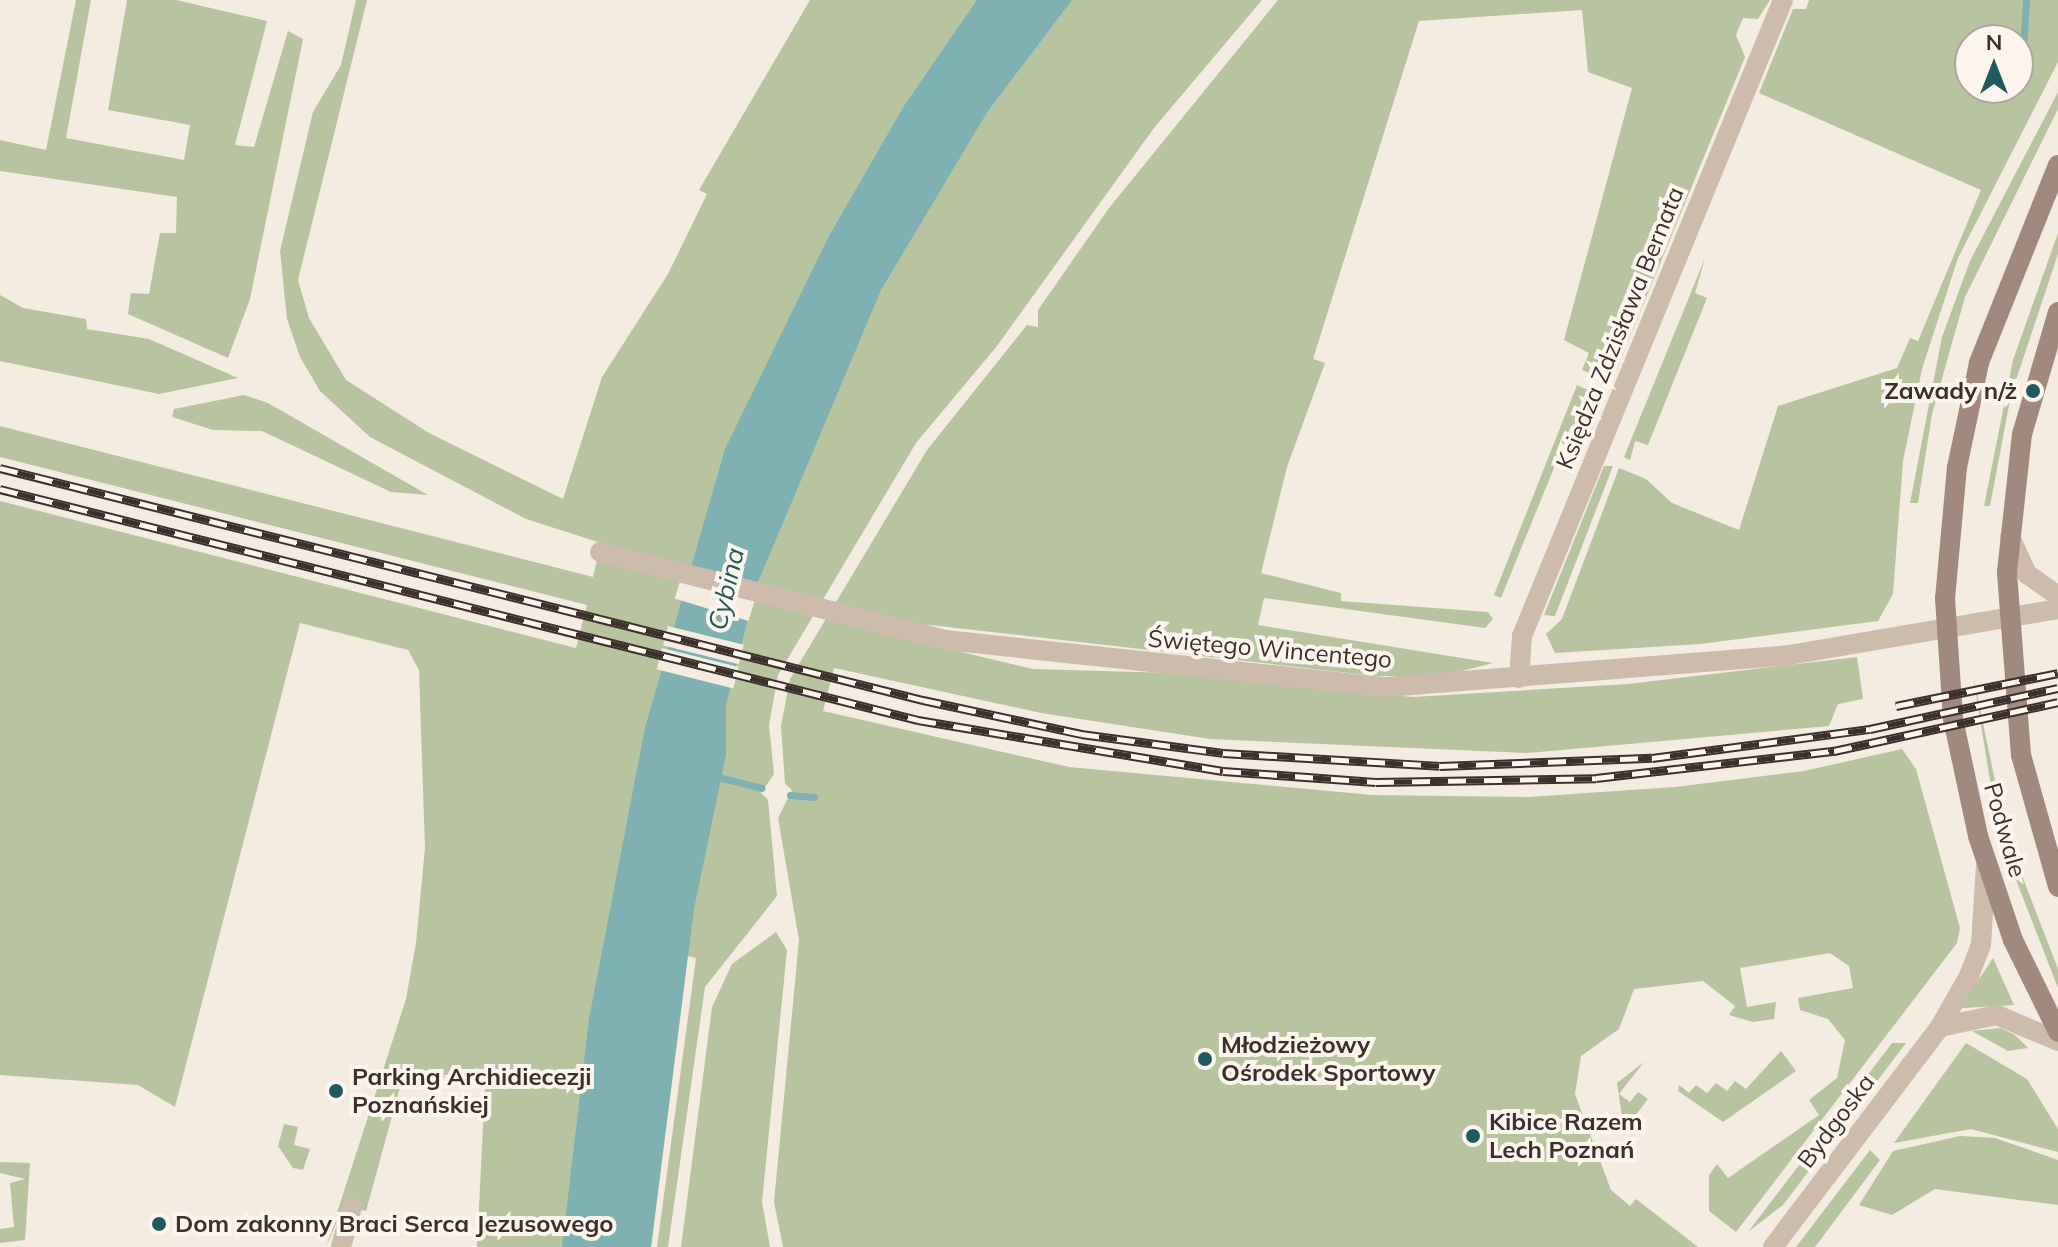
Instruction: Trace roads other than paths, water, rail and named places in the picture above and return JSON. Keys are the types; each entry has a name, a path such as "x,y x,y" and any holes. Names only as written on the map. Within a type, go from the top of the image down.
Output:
{"main road":[{"name":"Podwale","path":"2058,165 2003,290 1969,401 1950,522 1945,630 1957,748 1986,865 2058,1032"},
{"name":"Podwale","path":"2058,312 2027,414 2009,525 2007,619 2025,777 2058,887"}],"street":[{"name":"Księdza Zdzisława Bernata","path":"1519,678 1526,627 1783,0"},
{"path":"2009,525 2017,561 2058,596"},
{"name":"Świętego Wincentego","path":"600,552 847,616 1031,652 1386,687 1762,659 2058,609"},
{"name":"Bydgoska","path":"1773,1247 1940,1027 1978,960 1986,865"},
{"path":"1940,1027 1997,1015 2058,1041"},
{"path":"341,1247 352,1207"}],"water":[{"name":"Cybina","path":"977,0 1072,0 988,111 881,290 756,587 726,705 726,755 694,909 651,1247 562,1247 589,1019 645,728 725,449 829,236 904,106"}],"waterway":[{"path":"2024,24 2026,0"},
{"path":"714,776 762,788"},
{"path":"790,795 814,797"}],"railway":[{"path":"0,468 923,700 1081,734 1223,753 1440,766 1652,758 1870,729 2058,688"},
{"path":"0,489 918,720 1223,771 1376,782 1596,778 1834,751 2058,702"},
{"path":"1896,706 2058,673"}],"place":[{"name":"Zawady n/ż","path":"2033,391"},
{"name":"Młodzieżowy Ośrodek Sportowy","path":"1205,1059"},
{"name":"Parking Archidiecezji Poznańskiej","path":"336,1091"},
{"name":"Kibice Razem Lech Poznań","path":"1473,1136"},
{"name":"Dom zakonny Braci Serca Jezusowego","path":"159,1224"}]}
